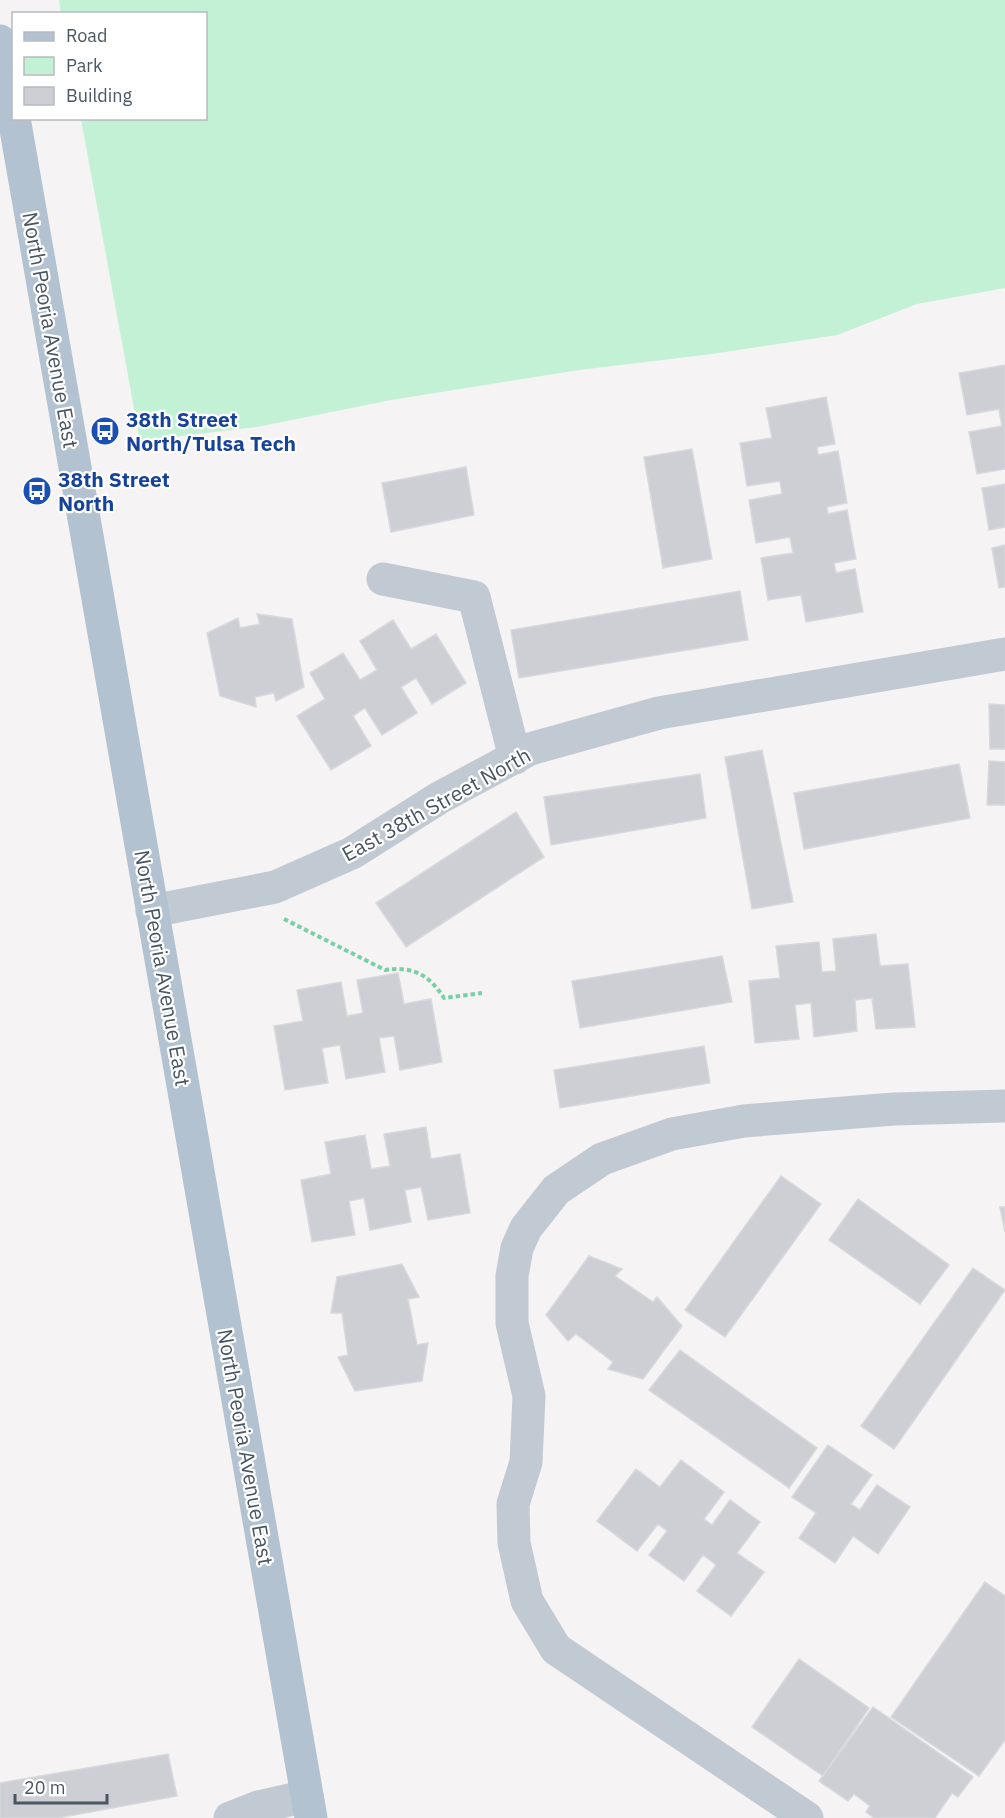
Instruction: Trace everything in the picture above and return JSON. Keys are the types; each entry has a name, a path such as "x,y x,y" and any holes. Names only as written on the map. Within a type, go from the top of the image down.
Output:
{"main road":[{"name":"North Peoria Avenue East","path":"0,41 12,106"},
{"name":"North Peoria Avenue East","path":"15,120 309,1807"}],"street":[{"path":"383,579 474,597 515,758"},
{"name":"East 38th Street North","path":"152,910 275,887 352,853 439,798 530,749 659,713 1005,654"},
{"path":"807,1818 556,1649 527,1601 514,1543 513,1504 526,1462 529,1396 512,1323 512,1276 517,1248 526,1228 556,1190 602,1159 672,1134 744,1121 894,1109 1005,1106"},
{"path":"230,1818 258,1807 309,1807"}],"path":[{"path":"280,917 386,970 402,967 432,980 444,998 482,993"}],"green space":[{"path":"59,0 1005,0 1005,288 917,304 837,335 712,354 579,370 391,400 257,427 140,441 81,120 207,120 207,12 61,12"}],"building":[{"path":"1005,365 1005,469 977,474 969,432 1002,426 999,409 967,415 959,373"},
{"path":"826,397 835,444 817,447 818,455 838,451 847,503 827,507 828,514 847,510 856,559 834,563 836,573 855,569 863,612 806,622 801,595 768,600 761,558 793,553 790,537 756,543 749,500 782,494 780,481 747,486 740,443 772,438 766,408"},
{"path":"692,449 712,559 663,568 644,457"},
{"path":"466,467 474,515 391,532 382,483"},
{"path":"1005,484 1005,527 989,530 982,488"},
{"path":"1005,545 1005,587 999,588 992,548"},
{"path":"740,591 748,640 519,678 511,630"},
{"path":"257,614 292,619 304,687 276,701 274,693 255,697 256,707 220,696 207,633 238,618 240,628 260,624"},
{"path":"393,620 411,649 436,634 466,683 432,704 416,678 401,687 417,713 382,735 365,708 353,716 371,746 331,770 297,716 325,699 310,673 343,653 360,680 377,670 360,641"},
{"path":"989,704 1005,705 1005,749 990,749"},
{"path":"762,750 793,902 752,909 725,757"},
{"path":"989,761 1005,762 1005,805 987,805"},
{"path":"959,764 970,818 804,849 794,793"},
{"path":"700,774 706,818 551,845 544,797"},
{"path":"516,812 544,857 406,947 376,903"},
{"path":"876,934 880,966 908,964 915,1027 876,1029 872,998 855,1000 857,1031 814,1037 811,1003 795,1005 799,1039 755,1043 749,981 780,978 776,946 819,942 822,972 836,971 833,939"},
{"path":"722,956 732,1002 580,1028 572,981"},
{"path":"398,973 404,1004 431,999 442,1062 400,1070 394,1036 379,1038 385,1072 346,1079 340,1045 322,1048 328,1083 285,1090 274,1026 303,1021 297,990 341,982 347,1016 363,1013 357,980"},
{"path":"704,1046 710,1083 560,1108 554,1070"},
{"path":"426,1127 431,1159 460,1154 470,1213 428,1220 421,1187 405,1190 411,1222 370,1230 364,1198 349,1201 355,1235 312,1242 301,1180 331,1174 325,1142 365,1135 371,1169 390,1166 384,1134"},
{"path":"781,1176 821,1204 725,1337 685,1310"},
{"path":"858,1199 949,1265 920,1304 829,1240"},
{"path":"1000,1207 1005,1207 1005,1232"},
{"path":"589,1256 622,1269 615,1276 653,1302 657,1297 682,1326 643,1379 608,1369 613,1362 576,1334 568,1341 546,1315"},
{"path":"402,1264 419,1297 408,1299 417,1345 428,1343 422,1381 355,1391 338,1357 348,1355 342,1313 331,1313 337,1277"},
{"path":"973,1268 1005,1290 894,1449 861,1426"},
{"path":"680,1350 817,1448 789,1488 649,1390"},
{"path":"828,1445 872,1475 851,1504 860,1510 877,1485 910,1507 878,1554 853,1536 835,1563 799,1538 816,1513 792,1497"},
{"path":"681,1460 724,1492 704,1519 712,1525 730,1500 760,1522 737,1553 764,1572 731,1616 697,1591 716,1565 703,1555 684,1581 649,1555 667,1531 658,1524 637,1551 597,1521 636,1469 660,1487"},
{"path":"985,1582 1005,1596 1005,1740 979,1776 891,1717"},
{"path":"799,1659 869,1708 823,1776 752,1727"},
{"path":"873,1707 973,1777 958,1797 952,1793 935,1818 874,1818 866,1812 870,1806 854,1794 848,1801 819,1781"},
{"path":"168,1754 177,1796 58,1818 0,1818 0,1783"}],"place":[{"name":"38th Street North/Tulsa Tech","path":"105,431"},
{"name":"38th Street North","path":"37,491"}]}
